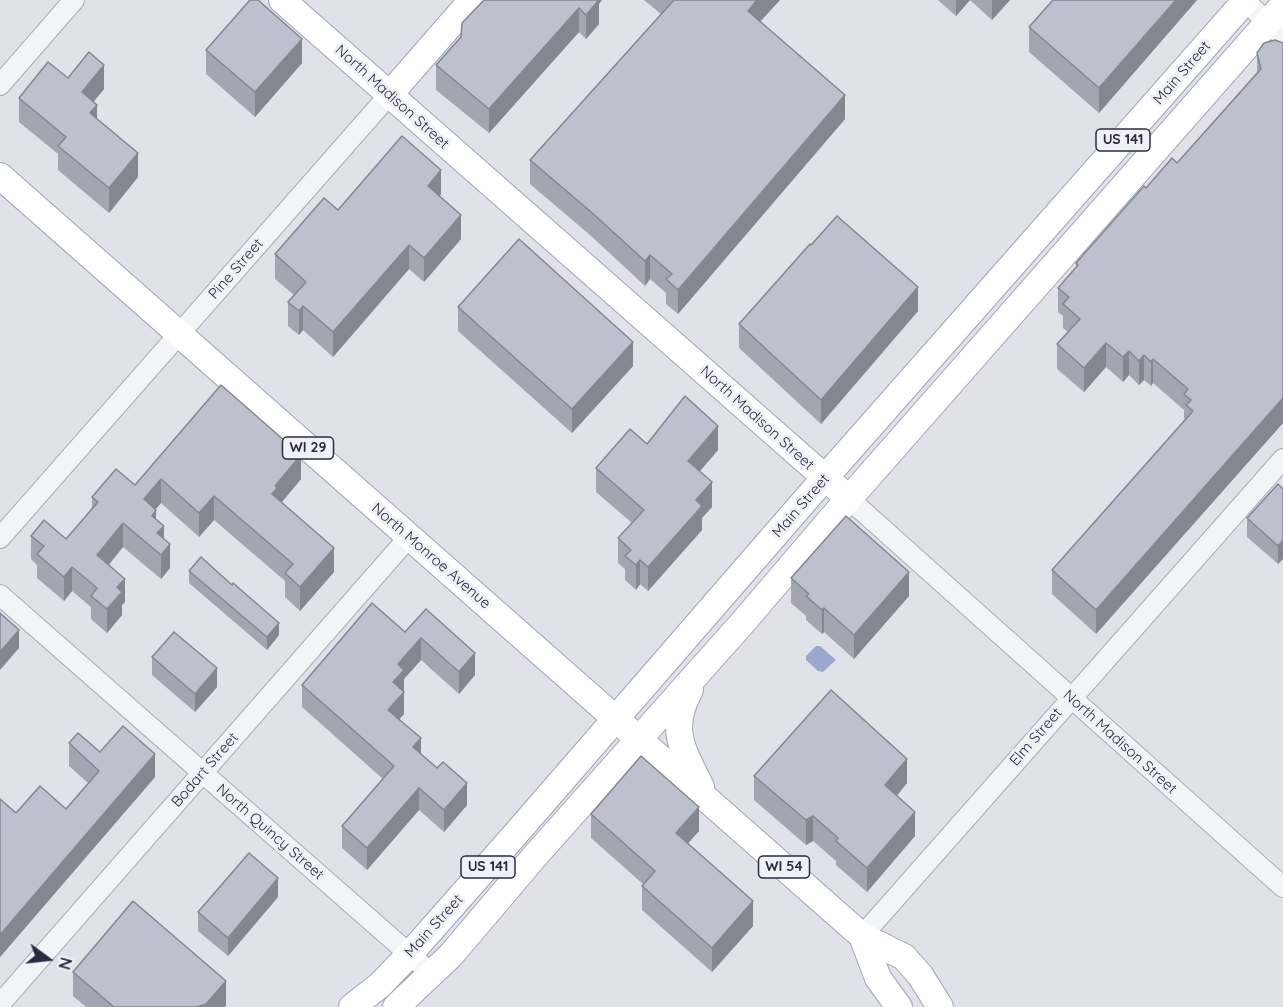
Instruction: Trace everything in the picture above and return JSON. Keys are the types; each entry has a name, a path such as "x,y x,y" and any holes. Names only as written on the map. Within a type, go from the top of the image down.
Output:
{"main road":[{"name":"North Madison Street","path":"282,0 849,499"},
{"name":"Pine Street","path":"390,94 472,0"},
{"name":"Main Street","path":"352,1007 380,985 409,955 1245,1"},
{"name":"Main Street","path":"396,1007 432,974 849,499 1278,21"},
{"name":"North Monroe Avenue","path":"0,176 862,936"},
{"path":"702,668 681,709 677,724 682,746 706,798"},
{"name":"WI 54","path":"862,936 878,978 899,1007"},
{"name":"WI 54","path":"862,936 904,957 920,975 940,1007"}],"street":[{"path":"0,85 74,0"},
{"path":"1245,1 1278,21"},
{"name":"Pine Street","path":"0,538 390,94"},
{"name":"Elm Street","path":"862,936 1283,459"},
{"name":"North Madison Street","path":"849,499 1283,887"},
{"name":"Bodart Street","path":"0,1006 410,537"},
{"name":"North Quincy Street","path":"0,595 432,974"}],"water":[{"path":"816,646 820,646 836,660 823,672 818,671 806,660 806,656"}],"building":[{"path":"250,0 258,0 302,39 255,92 206,50"},
{"path":"484,0 599,0 586,15 579,8 489,109 436,65 461,37 462,23"},
{"path":"673,0 757,0 748,11 845,95 678,290 666,279 672,274 650,255 645,261 530,160"},
{"path":"1053,0 1176,0 1099,88 1029,27"},
{"path":"1275,40 1283,43 1283,398 1096,610 1052,570 1193,411 1186,405 1191,400 1184,394 1188,389 1153,359 1151,362 1144,355 1139,361 1129,351 1123,357 1106,343 1084,368 1057,344 1080,319 1063,304 1069,297 1058,288 1078,265 1076,263 1144,186 1146,188 1172,158 1177,163 1261,69 1257,53 1264,43"},
{"path":"89,52 104,65 82,92 97,105 90,113 138,153 109,188 58,146 66,137 19,98 48,62 68,78"},
{"path":"402,136 441,170 428,186 461,215 424,258 409,245 333,332 303,306 299,311 288,302 306,282 275,254 324,198 338,210"},
{"path":"837,216 918,287 821,400 739,324"},
{"path":"519,239 633,342 572,409 458,307"},
{"path":"221,385 301,455 275,486 277,488 272,494 334,548 300,587 285,573 293,564 214,496 199,513 161,479 144,499 156,510 152,516 164,526 157,533 170,544 161,555 123,523 97,555 125,579 117,587 122,592 107,609 91,596 97,588 72,567 64,577 37,554 44,546 31,536 44,520 66,539 98,502 92,497 116,469 135,485"},
{"path":"685,396 718,426 688,461 712,482 696,500 702,506 648,567 640,560 636,565 625,556 631,550 618,538 644,510 596,468 630,429 647,444"},
{"path":"1278,484 1283,489 1283,540 1278,546 1247,518"},
{"path":"846,516 909,572 854,635 824,608 822,610 806,596 809,594 791,578"},
{"path":"201,557 279,623 267,637 189,571"},
{"path":"372,603 405,632 426,609 475,653 459,672 421,638 398,664 404,670 393,682 404,692 388,710 421,738 413,747 437,768 443,762 467,783 444,810 419,788 367,848 342,826 394,766 302,685"},
{"path":"0,613 19,630 0,652"},
{"path":"174,632 217,668 195,694 152,657"},
{"path":"831,690 907,759 885,785 915,812 867,868 836,841 838,838 813,816 806,820 754,776"},
{"path":"123,726 155,754 0,935 0,799 16,813 40,786 66,809 99,771 69,743 78,733 100,752"},
{"path":"641,756 699,807 676,833 753,901 712,948 642,886 655,871 591,814"},
{"path":"249,853 278,878 228,938 198,912"},
{"path":"133,901 226,981 206,1004 197,1007 114,1007 73,972"}]}
